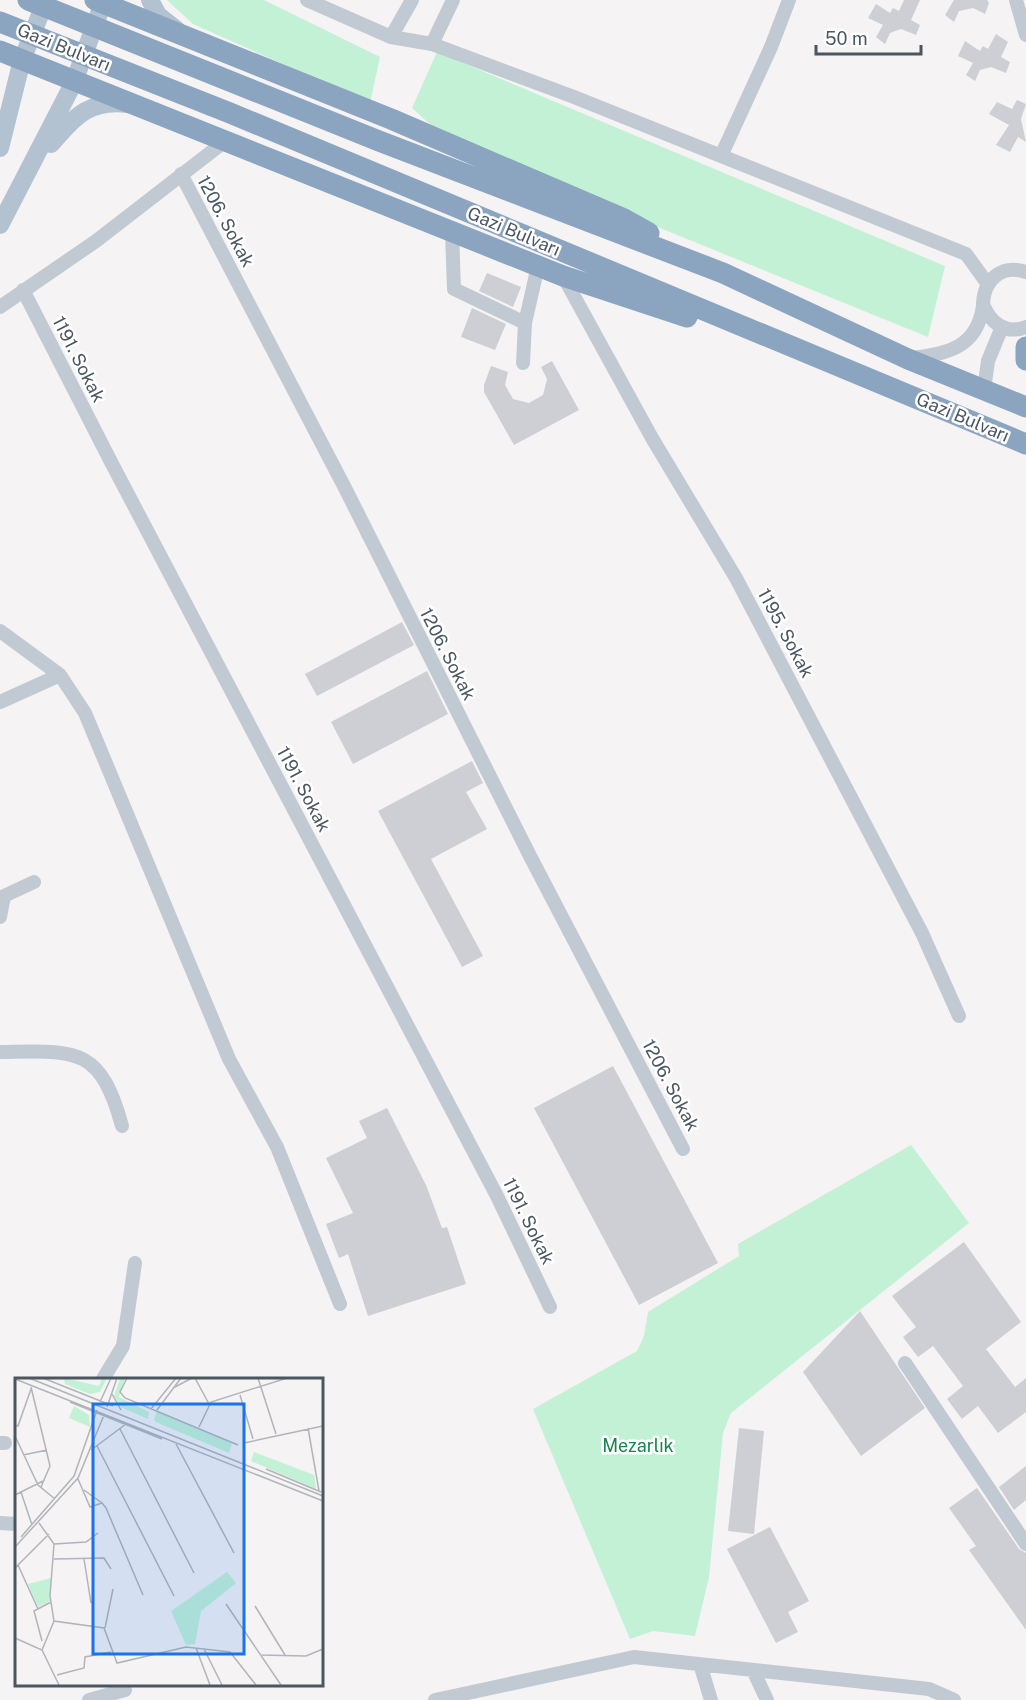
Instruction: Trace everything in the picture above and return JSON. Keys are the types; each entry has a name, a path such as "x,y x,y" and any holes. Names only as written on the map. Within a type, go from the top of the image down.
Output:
{"highway":[{"name":"Gazi Bulvarı","path":"28,0 241,86 723,273 908,359 1026,407"},
{"path":"100,1 196,42 391,119 624,219 723,273"},
{"name":"Gazi Bulvarı","path":"0,22 230,113 1026,444"},
{"path":"161,117 136,96 129,79 128,63 134,51 144,42 167,40 196,42"},
{"path":"0,51 130,105 563,276 842,367"},
{"path":"1026,347 1026,360"}],"main road":[{"path":"1,145 22,60 46,0"},
{"path":"150,0 158,15 196,42"},
{"path":"0,225 33,166 74,82 100,1"},
{"path":"33,166 73,118 91,107 109,102 130,105"},
{"path":"0,108 1,145"}],"street":[{"path":"307,0 391,37 432,44 966,254 987,283"},
{"path":"391,37 412,0"},
{"path":"432,44 453,0"},
{"path":"721,156 771,47 788,0"},
{"path":"1016,0 1026,35"},
{"path":"0,307 96,241 224,141"},
{"name":"1206. Sokak","path":"181,174 345,488 530,856 684,1149"},
{"path":"452,232 454,289 525,323"},
{"path":"523,363 525,323 538,266"},
{"path":"908,359 944,354 962,345 980,323 987,283 1004,270 1026,271"},
{"name":"1195. Sokak","path":"563,276 652,438 736,578 922,933 959,1016"},
{"name":"1191. Sokak","path":"24,290 110,460 497,1196 550,1307"},
{"path":"983,304 993,322 1002,327 1011,330 1026,327"},
{"path":"984,390 988,361 1002,327"},
{"path":"0,632 60,675 85,713 229,1059 277,1147 339,1304"},
{"path":"0,702 60,675"},
{"path":"0,917 4,896 34,882"},
{"path":"0,1052 59,1052 82,1057 100,1072 108,1083 122,1126"},
{"path":"104,1378 123,1346 135,1263"},
{"path":"905,1363 1026,1544"},
{"path":"0,1523 15,1524"},
{"path":"435,1700 634,1657 929,1689 954,1700"},
{"path":"700,1664 711,1700"},
{"path":"753,1670 767,1700"},
{"path":"89,1700 125,1691"}],"green space":[{"path":"167,0 264,0 380,57 370,103 193,24"},
{"path":"437,52 945,266 928,337 552,184 442,135 412,108"},
{"name":"Mezarlık","path":"911,1145 969,1223 731,1413 723,1433 709,1577 695,1636 653,1631 630,1639 533,1409 637,1351 644,1336 648,1312 739,1256 738,1244"}],"building":[{"path":"904,0 920,0 911,20 920,25 916,35 901,29 890,33 885,44 876,37 883,25 868,18 876,4 890,13 893,8 899,11"},
{"path":"954,0 987,0 989,3 985,14 973,8 959,11 954,22 945,15"},
{"path":"996,34 1008,42 1001,57 1010,62 1006,73 991,67 980,70 975,81 966,75 973,63 958,56 965,41 980,51 983,46 988,49"},
{"path":"1017,100 1026,104 1021,119 1026,142 1018,137 1010,152 996,145 1009,125 989,114 997,102 1012,109"},
{"path":"487,273 521,287 513,307 479,291"},
{"path":"472,308 506,324 495,350 461,337"},
{"path":"552,361 579,410 514,445 484,392 484,385 491,366 508,372 505,385 513,399 529,403 543,395 547,379 541,367"},
{"path":"402,622 414,645 317,696 305,674"},
{"path":"427,671 448,714 353,764 331,722"},
{"path":"472,761 483,783 466,792 487,829 431,859 483,956 462,967 378,811"},
{"path":"613,1066 718,1263 639,1305 534,1108"},
{"path":"387,1108 426,1185 442,1228 447,1227 466,1284 368,1316 348,1254 339,1258 326,1224 353,1213 326,1158 367,1138 359,1121"},
{"path":"964,1242 1021,1322 986,1349 1015,1387 1026,1378 1026,1412 998,1433 978,1406 962,1419 947,1399 963,1386 933,1346 918,1357 903,1337 916,1327 892,1296"},
{"path":"860,1311 925,1408 861,1456 803,1372"},
{"path":"739,1428 764,1431 754,1534 728,1531"},
{"path":"1026,1466 1026,1500 1014,1510 999,1487"},
{"path":"977,1488 1019,1549 1026,1553 1026,1630 969,1550 976,1546 949,1508"},
{"path":"770,1527 809,1601 788,1612 798,1632 776,1643 727,1549"}]}
